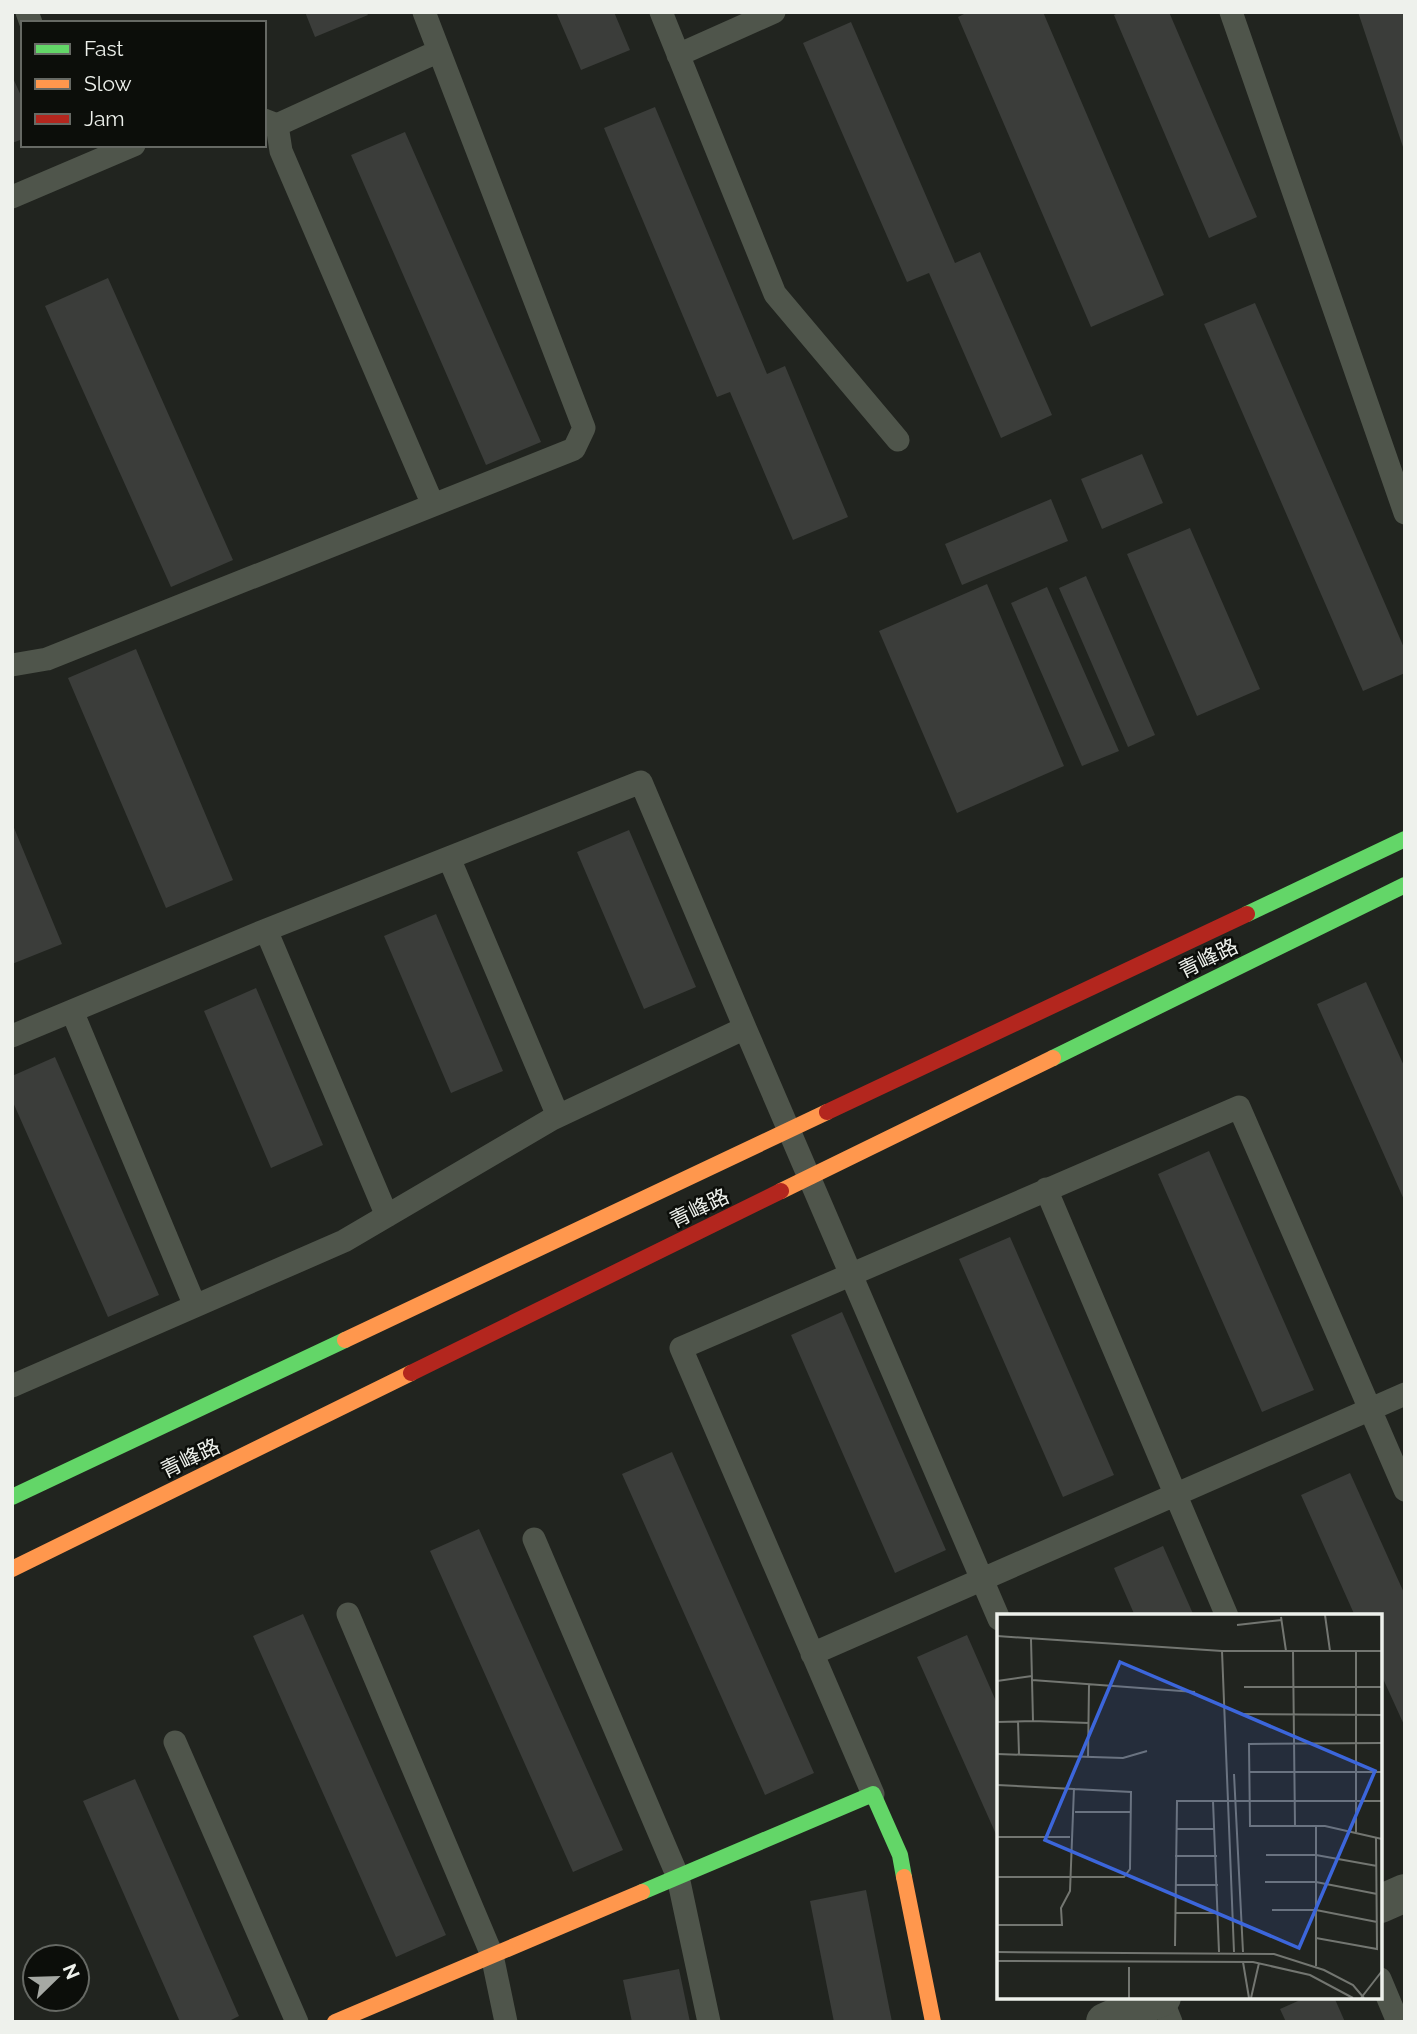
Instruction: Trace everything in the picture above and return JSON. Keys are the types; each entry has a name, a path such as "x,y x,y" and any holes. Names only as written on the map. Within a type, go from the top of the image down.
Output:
{"main road":[{"name":"青峰路","path":"12,1497 1405,839"},
{"name":"青峰路","path":"12,1569 1405,885"},
{"path":"335,2022 873,1794 900,1855 933,2022"}],"street":[{"path":"1382,1903 1405,1893"},
{"path":"1105,2022 1157,1999"}],"lane":[{"path":"12,665 47,659 574,449 584,428 424,12"},
{"path":"661,12 775,293 898,440"},
{"path":"678,55 774,12"},
{"path":"1231,12 1405,513"},
{"path":"433,505 271,123 439,51"},
{"path":"12,197 88,154 124,147"},
{"path":"12,1035 266,930 641,782 997,1614"},
{"path":"449,858 558,1116"},
{"path":"266,930 387,1216"},
{"path":"72,1011 195,1306"},
{"path":"12,1386 344,1241 558,1116 745,1028"},
{"path":"873,1794 681,1348 1239,1107 1405,1490"},
{"path":"1046,1189 1226,1614"},
{"path":"813,1654 1405,1394"},
{"path":"534,1539 678,1877 709,2022"},
{"path":"348,1614 492,1955 506,2022"},
{"path":"175,1742 297,2022"},
{"path":"1382,1984 1398,2022"},
{"path":"1162,1999 1171,2022"}],"building":[{"path":"305,12 366,12 368,15 315,37"},
{"path":"556,12 614,12 630,50 581,70"},
{"path":"968,12 1043,12 1164,295 1091,327 958,17"},
{"path":"1120,12 1169,12 1257,217 1209,238 1114,15"},
{"path":"1358,12 1405,12 1405,150 1404,150"},
{"path":"851,22 955,263 980,252 1052,415 1001,438 929,273 907,282 803,43"},
{"path":"12,76 21,96 21,140 12,143"},
{"path":"655,107 767,374 785,366 848,517 793,540 730,392 717,397 604,128"},
{"path":"405,132 541,442 486,465 351,155"},
{"path":"108,278 233,560 171,587 45,306"},
{"path":"1255,303 1405,650 1405,673 1363,691 1204,324"},
{"path":"1142,454 1163,503 1102,529 1081,479"},
{"path":"1051,499 1068,541 962,585 945,544"},
{"path":"1190,528 1260,689 1197,716 1127,554"},
{"path":"1086,576 1155,735 1128,747 1059,588"},
{"path":"987,584 1064,766 957,813 879,631"},
{"path":"1047,587 1119,751 1082,766 1011,603"},
{"path":"136,649 233,880 166,908 68,678"},
{"path":"12,823 62,944 12,964"},
{"path":"629,830 696,987 644,1009 577,852"},
{"path":"436,914 503,1071 451,1093 384,936"},
{"path":"1366,982 1405,1068 1405,1202 1317,1004"},
{"path":"256,988 323,1145 271,1168 204,1011"},
{"path":"55,1057 159,1295 108,1317 12,1100 12,1076"},
{"path":"1209,1151 1314,1390 1262,1412 1158,1174"},
{"path":"1010,1237 1114,1475 1063,1497 959,1259"},
{"path":"842,1312 946,1550 895,1573 791,1335"},
{"path":"672,1452 814,1773 765,1795 622,1474"},
{"path":"1350,1473 1405,1595 1405,1727 1382,1676 1382,1614 1354,1614 1301,1495"},
{"path":"479,1529 623,1850 573,1872 430,1551"},
{"path":"1163,1546 1193,1614 1134,1614 1114,1568"},
{"path":"303,1614 446,1935 396,1957 253,1636"},
{"path":"967,1635 997,1703 997,1837 917,1657"},
{"path":"135,1779 239,2016 227,2022 180,2022 83,1801"},
{"path":"866,1890 892,2022 834,2022 810,1901"},
{"path":"679,1969 690,2022 632,2022 623,1980"},
{"path":"1302,1999 1335,1999 1345,2022 1286,2022 1280,2009"}],"traffic: fast":[{"path":"1247,914 1405,839"},
{"path":"1053,1058 1405,885"},
{"path":"12,1497 345,1340"},
{"path":"642,1892 873,1794 900,1855 904,1877"}],"traffic: slow":[{"path":"781,1191 1053,1058"},
{"path":"345,1340 827,1112"},
{"path":"12,1569 411,1373"},
{"path":"904,1877 933,2022"},
{"path":"335,2022 642,1892"}],"traffic: jam":[{"path":"827,1112 1247,914"},
{"path":"411,1373 781,1191"}]}
